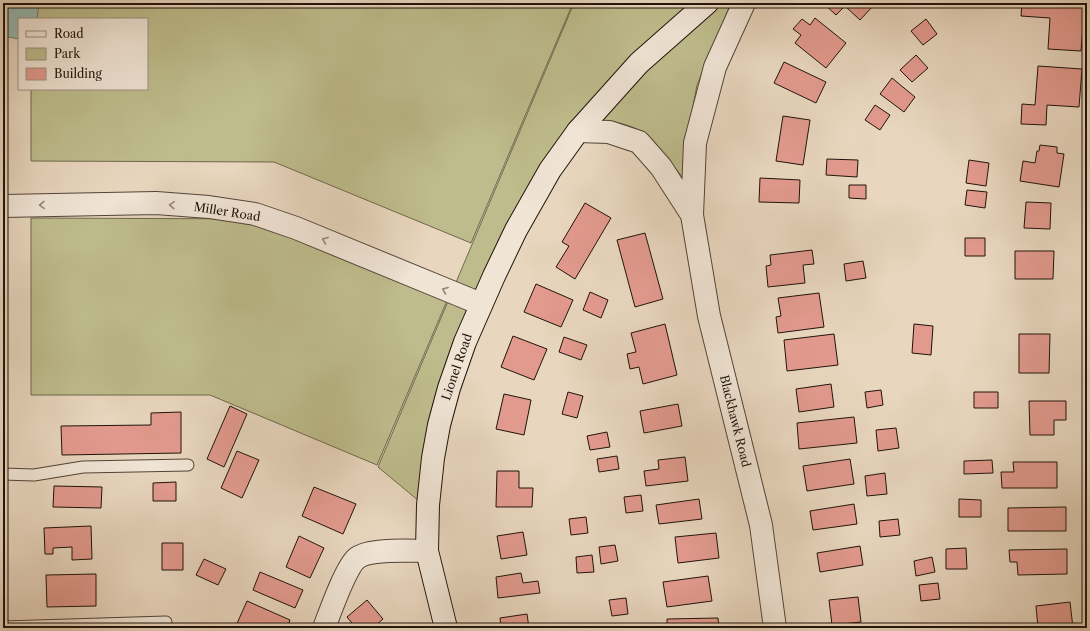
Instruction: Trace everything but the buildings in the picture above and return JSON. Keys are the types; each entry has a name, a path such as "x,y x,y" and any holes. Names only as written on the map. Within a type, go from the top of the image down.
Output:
{"street":[{"name":"Lionel Road","path":"446,628 427,551 428,505 432,458 439,425 448,388 465,342 516,230 550,170 578,131 639,63 707,3"},
{"name":"Blackhawk Road","path":"744,3 715,66 695,143 692,215 709,316 761,525 776,628"},
{"name":"Blackhawk Road","path":"578,131 609,132 639,142 661,167 692,215"},
{"name":"Miller Road","path":"3,206 156,204 208,207 255,214 310,234 481,304"},
{"path":"324,628 350,567 358,557 383,551 427,551"}],"lane":[{"path":"3,474 34,474 83,467 188,465"},
{"path":"3,627 166,622"}],"green space":[{"path":"31,3 573,3 471,243 274,162 31,161 31,90 148,90 148,18 31,18"},
{"path":"574,3 731,3 697,85 690,122 684,179 657,145 645,134 617,122 575,118 520,201 419,501 378,467"},
{"path":"31,218 262,219 449,296 377,465 210,395 31,395"}],"water":[{"path":"3,3 39,3 37,18 18,18 18,39 3,36"}]}
